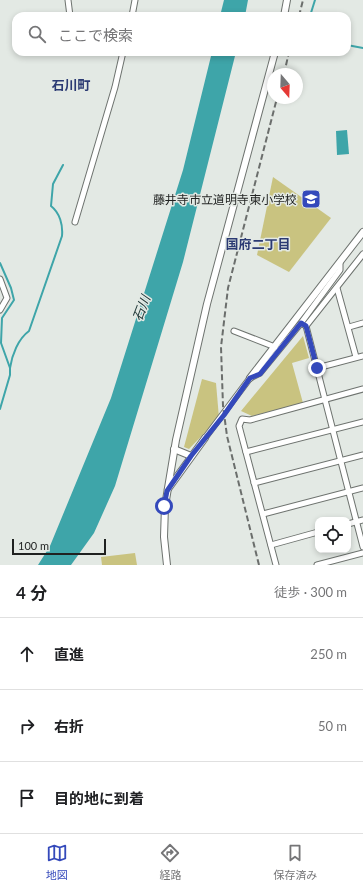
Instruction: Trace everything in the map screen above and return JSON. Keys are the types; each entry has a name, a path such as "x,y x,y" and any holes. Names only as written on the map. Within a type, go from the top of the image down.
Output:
{"street":[{"path":"68,0 70,12"},
{"path":"133,12 136,0"},
{"path":"285,12 287,0"},
{"path":"75,222 115,86 122,56"},
{"path":"167,565 164,521 174,449 207,304 274,56"},
{"path":"167,491 191,456 250,378 340,262 360,239 363,232"},
{"path":"250,378 260,374 337,288 363,254"},
{"path":"304,324 340,270 340,262"},
{"path":"0,279 7,298 0,310"},
{"path":"337,288 349,327 356,357"},
{"path":"304,324 326,399 340,460 363,547"},
{"path":"349,327 363,324"},
{"path":"234,331 275,347"},
{"path":"317,368 363,356"},
{"path":"276,565 239,426 242,419 250,420 363,390"},
{"path":"246,452 363,422"},
{"path":"174,449 191,456"},
{"path":"254,483 363,455"},
{"path":"263,514 363,488"},
{"path":"351,523 363,520"},
{"path":"270,545 315,533"},
{"path":"317,565 363,553"}],"shaded area":[{"path":"273,177 331,218 289,272 257,255"},
{"path":"303,336 309,358 292,363 303,403 252,416 241,411"},
{"path":"202,379 216,383 219,418 189,449 184,447"},
{"path":"135,553 137,565 102,565 101,557"}],"water":[{"path":"224,0 248,0 246,12 221,12"},
{"name":"石川","path":"211,56 235,56 183,262 115,486 94,533 71,565 38,565 50,546 111,398 183,170"},
{"path":"347,130 349,154 337,155 336,131"}],"waterway":[{"path":"311,12 315,0"},
{"path":"351,46 363,48"},
{"path":"10,368 16,348 25,334 29,331 62,236 60,220 57,212 51,206 53,184 63,165"},
{"path":"0,263 11,288 14,300 2,318 1,343 10,368 10,375 0,409"}],"railway":[{"path":"300,12 303,0"},
{"path":"285,68 288,56"},
{"path":"259,565 227,436 223,406 221,347 228,288 275,104"}],"place":[{"name":"藤井寺市立道明寺東小学校","path":"311,199"}],"district":[{"name":"石川町","path":"71,85"},
{"name":"国府二丁目","path":"258,244"}],"route":[{"path":"164,506 167,491 191,456 224,415 250,378 260,374 301,323 306,326 317,368"}]}
